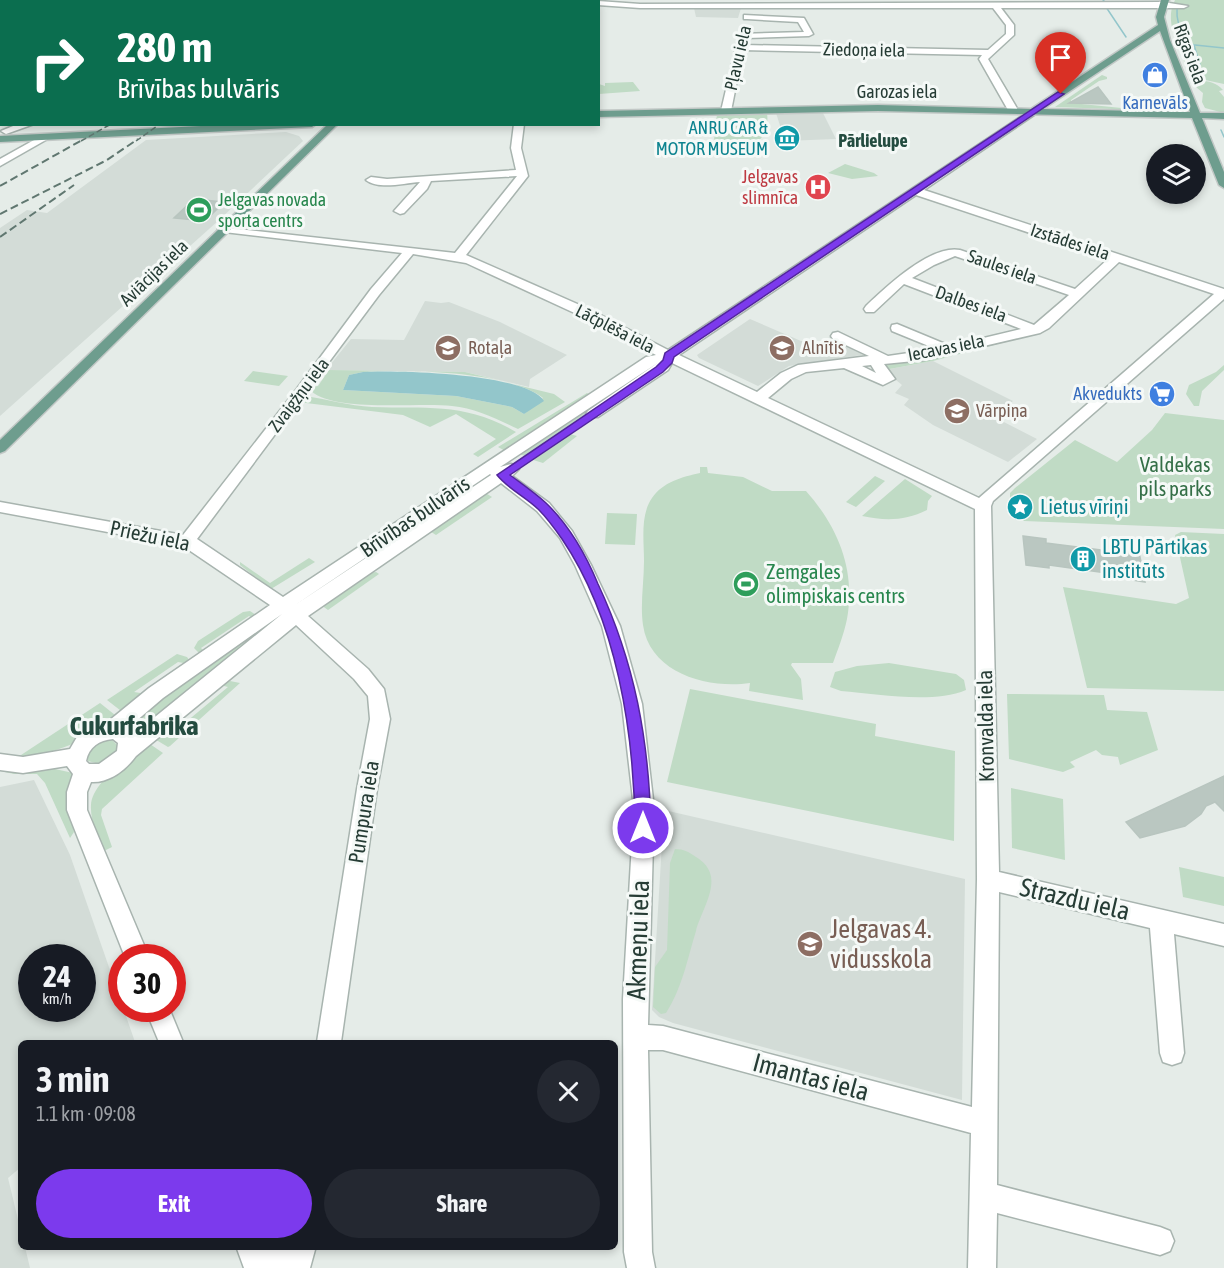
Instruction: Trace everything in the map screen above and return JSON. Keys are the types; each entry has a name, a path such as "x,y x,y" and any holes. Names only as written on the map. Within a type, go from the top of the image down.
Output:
{"main road":[{"name":"Rīgas iela","path":"1163,3 1160,17 1167,41 1224,185"},
{"name":"Brīvības bulvāris","path":"1034,111 1162,26"},
{"path":"1137,42 1167,41"},
{"name":"Garozas iela","path":"600,114 1013,110 1224,116"},
{"path":"4,133 46,137 271,126"},
{"name":"Aviācijas iela","path":"0,448 332,126"}],"street":[{"path":"600,3 640,6 751,3 995,5 1163,3 1184,6"},
{"name":"Pļavu iela","path":"726,111 751,3"},
{"path":"995,5 1010,25 1010,32 983,57 983,60 1013,110"},
{"path":"742,36 809,34 801,20 747,16"},
{"name":"Ziedoņa iela","path":"739,47 989,53"},
{"name":"Brīvības bulvāris","path":"289,610 129,750 123,760 113,768 87,767 84,742 110,731 156,693 289,610 496,471 660,369 668,361 669,356 1034,111"},
{"path":"4,133 24,126"},
{"path":"459,256 518,183 522,173 516,148 519,126"},
{"path":"0,163 46,137"},
{"path":"370,180 387,182 522,173"},
{"path":"400,211 423,187 427,179"},
{"name":"Izstādes iela","path":"916,191 1224,293"},
{"name":"Lāčplēša iela","path":"224,229 459,256 586,314 983,507"},
{"name":"Zvaigžņu iela","path":"188,541 302,393 375,292 410,250"},
{"name":"Saules iela","path":"870,309 886,292 945,255 957,252 1078,294"},
{"name":"Iecavas iela","path":"757,399 795,371 844,363 924,356 1035,330 1044,325 1117,257"},
{"name":"Dalbes iela","path":"905,280 1035,330"},
{"path":"983,507 987,498 1224,293"},
{"path":"897,328 949,350"},
{"path":"838,336 879,359 888,379 883,381 844,363"},
{"name":"Akmeņu iela","path":"496,471 543,507 566,535 584,565 611,626 625,673 638,743 644,808 635,999 638,1252 641,1268"},
{"name":"Priežu iela","path":"0,507 188,541 289,610"},
{"name":"Kronvalda iela","path":"982,1268 985,1196 988,879 983,507"},
{"name":"Pumpura iela","path":"289,610 361,674 377,694 380,719 367,789 329,1040"},
{"path":"110,731 126,736 129,750"},
{"path":"0,762 87,767 80,816 132,944"},
{"name":"Strazdu iela","path":"988,879 1224,935"},
{"path":"1161,920 1172,1053"},
{"path":"163,1022 170,1040"},
{"name":"Imantas iela","path":"636,1037 663,1038 985,1124"},
{"path":"985,1196 1160,1241"},
{"path":"251,1250 258,1268"},
{"path":"264,1268 282,1250"},
{"path":"296,1268 301,1250"}],"shaded area":[{"path":"694,8 741,8 738,18 696,17"},
{"path":"776,113 823,113 836,139 785,141"},
{"path":"286,132 299,136 303,141 218,221 0,416 0,228 27,210 47,213 146,140"},
{"name":"Rotaļa","path":"425,301 449,302 500,322 567,355 530,379 529,387 465,372 326,370 351,339 404,340"},
{"name":"Alnītis","path":"750,319 801,341 824,341 833,335 868,354 789,366 758,386 699,358 697,355"},
{"name":"Vārpiņa","path":"933,361 1013,401 994,417 1037,439 1008,462 933,425 904,405 909,399 895,393 902,385 884,370"},
{"path":"34,780 70,855 108,964 108,1022 128,1022 134,1040 18,1040 18,1170 8,1178 18,1220 18,1250 26,1250 30,1268 0,1268 0,787"},
{"name":"Jelgavas 4. vidusskola","path":"664,810 965,879 962,1100 673,1023 659,1017 652,1010"}],"green space":[{"path":"1175,0 1224,0 1224,84 1191,77 1172,29 1172,9"},
{"path":"1102,75 1107,79 1099,81 1071,100 1071,103 1142,110 1055,107"},
{"path":"1193,81 1210,82 1223,90 1219,91 1224,97 1224,113 1205,108 1202,102 1203,93"},
{"path":"633,82 640,91 600,94 600,84 605,86 605,83"},
{"path":"767,113 764,133 754,144 749,147 728,140 713,148 717,114"},
{"path":"845,164 878,176 852,179 828,173"},
{"path":"1040,333 933,361 884,370 881,362"},
{"path":"1224,365 1224,370 1202,391 1199,406 1194,406 1186,394 1189,385 1216,372"},
{"path":"648,369 616,395 525,456 519,454"},
{"path":"329,370 399,371 363,372 349,375 343,390 456,396 512,407 524,414 543,398 507,382 554,394 565,402 518,429 486,414 461,407 339,402 323,398 311,391 312,387 318,386"},
{"path":"253,371 288,376 279,386 244,381"},
{"path":"412,371 465,372 504,382 482,377"},
{"path":"587,393 590,395 509,453 498,447"},
{"path":"304,396 363,406 463,411 497,422 516,432 478,457 473,454 496,439 456,414 430,427 403,415 298,402"},
{"name":"Valdekas pils parks","path":"1165,413 1224,420 1224,529 1024,521 1010,510 1010,493 1075,440 1117,462 1152,430"},
{"path":"570,434 577,436 543,463 530,459"},
{"name":"Zemgales olimpiskais centrs","path":"700,467 707,467 708,473 743,477 772,491 806,491 835,534 842,550 849,583 847,619 833,663 792,663 791,665 801,679 803,700 749,691 750,683 717,683 684,675 657,656 648,642 642,610 643,528 648,505 656,492 680,478 700,473"},
{"path":"875,476 885,481 856,507 846,502"},
{"path":"905,479 932,496 928,501 927,510 895,519 862,516"},
{"path":"484,492 492,497 436,535 428,530"},
{"path":"607,513 637,514 635,545 605,544"},
{"name":"Valdekas pils parks","path":"1181,532 1224,534 1224,691 1087,688 1063,587 1176,604 1189,598 1175,535"},
{"path":"309,558 315,562 271,589 240,565 240,562 270,583"},
{"path":"369,573 379,574 328,610 321,605"},
{"path":"250,611 259,617 255,620 249,616 201,648 206,653 200,654 194,648 198,641 243,612"},
{"path":"267,624 136,740 126,728 163,695"},
{"path":"177,654 187,657 191,663 178,662 134,692 147,694 125,714 107,700"},
{"path":"889,663 956,674 964,680 966,690 953,694 921,697 841,691 830,687 835,672 857,666"},
{"path":"230,681 240,683 170,746 153,738 163,731 174,732 228,687 220,685"},
{"path":"690,689 876,724 875,736 955,751 954,841 667,782"},
{"path":"1007,694 1104,695 1107,710 1147,712 1158,750 1120,765 1118,757 1102,755 1096,750 1070,762 1075,767 1063,772 1009,759"},
{"path":"100,703 120,719 59,749 18,757"},
{"path":"112,740 117,745 115,755 99,764 88,761 88,750 100,741"},
{"path":"147,742 163,753 102,809 101,815 112,847 102,852 92,817 93,796 113,770"},
{"path":"55,769 73,773 70,811 74,832 70,838 45,783 37,774 14,774 0,771"},
{"path":"1011,788 1063,799 1065,860 1012,848"},
{"path":"675,849 689,852 705,865 710,873 711,882 681,983 666,1013 661,1014 653,1007 655,967 667,950 670,863"},
{"path":"1179,867 1224,877 1224,906 1183,897"}],"water":[{"path":"363,372 430,373 488,379 513,384 533,392 544,401 524,414 512,407 456,396 343,390 349,375"}],"building":[{"path":"1098,87 1111,104 1069,103"},
{"path":"724,144 742,150 730,156 712,150"},
{"name":"Jelgavas novada sporta centrs","path":"194,199 224,202 205,221 174,218"},
{"name":"LBTU Pārtikas institūts","path":"1023,536 1046,539 1046,543 1117,552 1116,549 1139,552 1145,582 1121,578 1121,575 1049,565 1049,568 1026,565"},
{"path":"1224,776 1224,811 1215,802 1206,806 1201,814 1185,826 1140,838 1126,822"}],"waterway":[{"path":"1106,7 1126,37"},
{"path":"1177,8 1177,17 1185,41 1194,45 1200,65 1200,78"},
{"path":"1195,45 1224,48"},
{"path":"1221,130 1224,137"}],"railway":[{"path":"81,141 107,126"},
{"path":"136,141 157,126"},
{"path":"0,186 84,139"},
{"path":"0,214 107,160 138,139"},
{"path":"0,237 74,185"}],"place":[{"name":"Karnevāls","path":"1155,75"},
{"name":"ANRU CAR & MOTOR MUSEUM","path":"787,138"},
{"name":"Jelgavas slimnīca","path":"818,187"},
{"name":"Jelgavas novada sporta centrs","path":"199,210"},
{"name":"Rotaļa","path":"448,348"},
{"name":"Alnītis","path":"782,348"},
{"name":"Akvedukts","path":"1162,394"},
{"name":"Vārpiņa","path":"957,411"},
{"name":"Lietus vīriņi","path":"1020,507"},
{"name":"LBTU Pārtikas institūts","path":"1083,559"},
{"name":"Zemgales olimpiskais centrs","path":"746,584"},
{"name":"Jelgavas 4. vidusskola","path":"810,944"}],"district":[{"name":"Pārlielupe","path":"873,141"},
{"name":"Cukurfabrika","path":"134,726"}],"route":[{"path":"643,828 644,808 632,704 611,626 584,565 566,535 543,507 502,475 660,369 666,364 669,356 1061,94"}]}
